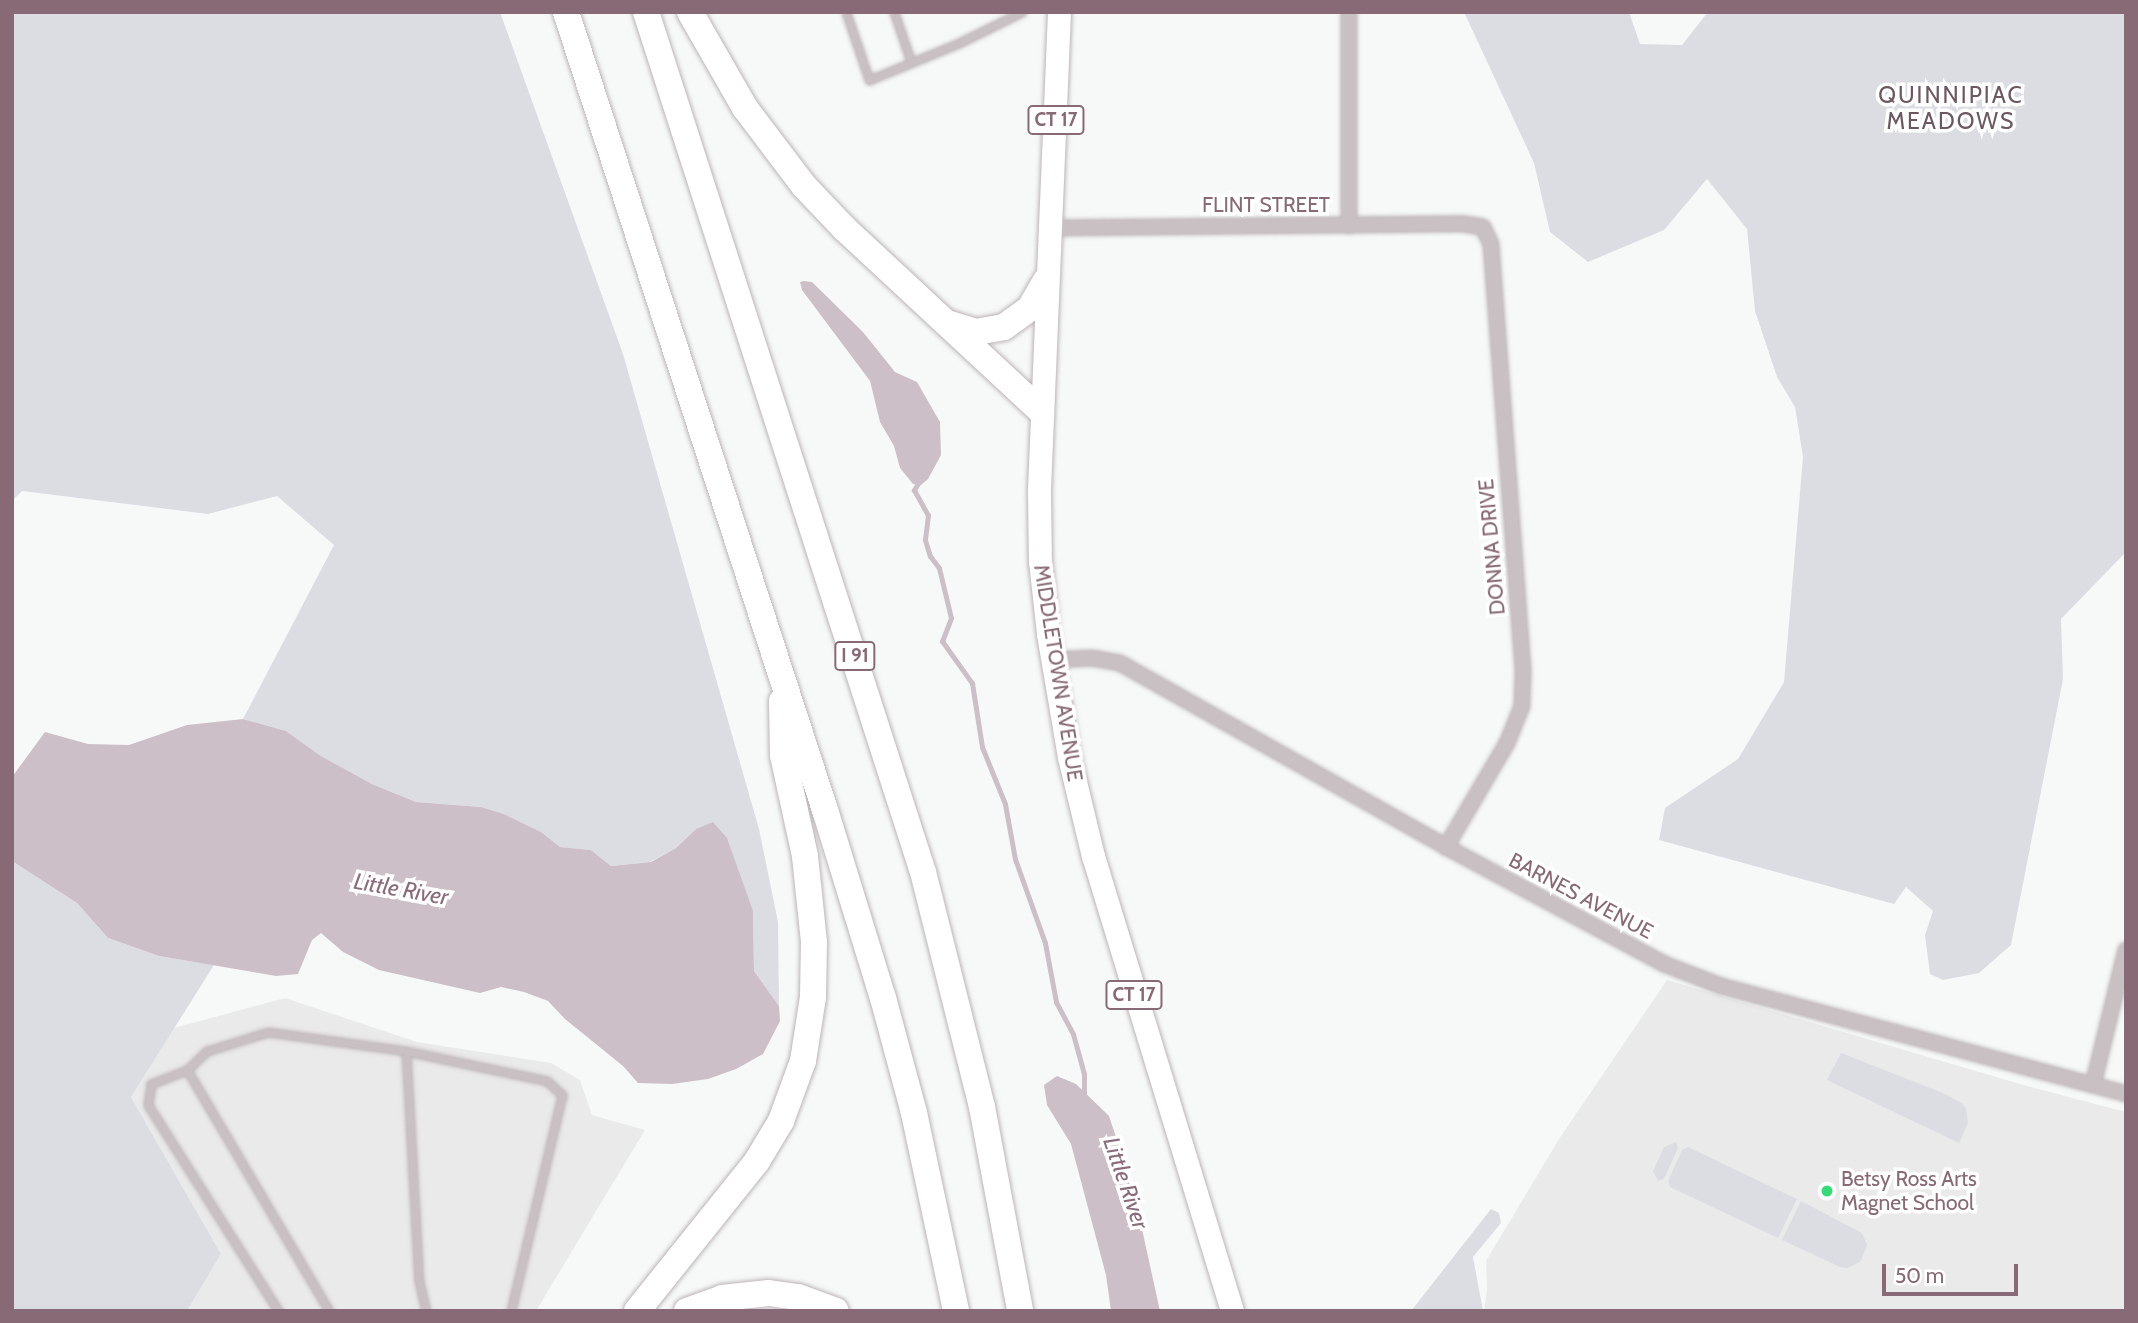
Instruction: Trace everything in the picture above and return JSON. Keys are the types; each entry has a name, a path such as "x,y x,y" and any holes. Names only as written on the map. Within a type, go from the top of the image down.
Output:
{"highway":[{"path":"566,12 883,998 920,1139 956,1311"},
{"name":"I 91","path":"646,12 923,872 982,1107 1020,1311"},
{"path":"690,12 745,108 785,163 845,229 1041,411"},
{"path":"946,322 976,332 1004,327 1025,313 1046,281"},
{"path":"637,1311 738,1186 769,1142 790,1099 807,1045 813,997 814,932 805,856 783,755 783,682"},
{"path":"687,1311 722,1298 769,1293 798,1297 836,1311"}],"main road":[{"name":"MIDDLETOWN AVENUE","path":"1059,12 1046,281 1039,527 1052,660 1069,757 1093,856 1231,1311"}],"street":[{"path":"1349,12 1349,226"},
{"name":"FLINT STREET","path":"1049,228 1464,224 1483,227"},
{"name":"DONNA DRIVE","path":"1447,847 1507,743 1522,706 1523,673 1491,244 1483,227"},
{"name":"BARNES AVENUE","path":"1052,660 1092,658 1120,663 1653,959 1721,986 2126,1094"},
{"path":"2093,1085 2126,950"}],"lane":[{"path":"846,12 869,79 961,42 1022,12"},
{"path":"894,12 911,62"},
{"path":"278,1311 148,1105 151,1084 187,1070 207,1051 268,1032 406,1051 547,1081 562,1095 510,1311"},
{"path":"406,1051 419,1281 426,1311"},
{"path":"187,1070 329,1311"}],"shaded area":[{"path":"12,12 500,12 623,354 759,829 778,922 779,1006 754,971 753,911 696,829 676,848 650,862 611,866 591,850 560,847 541,832 504,814 481,807 416,802 372,784 321,756 286,731 243,719 334,545 277,496 208,514 22,491 12,501"},
{"path":"1464,12 1629,12 1640,44 1682,45 1708,12 2126,12 2126,552 2061,619 2063,679 2011,945 1979,973 1943,980 1930,974 1925,935 1933,911 1906,887 1894,904 1659,840 1665,808 1738,759 1784,682 1803,457 1795,407 1777,377 1755,311 1747,229 1707,179 1664,230 1588,262 1550,232 1534,163"},
{"path":"12,861 77,903 108,938 159,956 214,965 131,1097 221,1254 187,1311 12,1311"},
{"name":"Betsy Ross Arts Magnet School","path":"1667,980 2020,1084 2126,1112 2126,1311 1484,1311 1487,1290 1486,1261 1559,1139"},
{"path":"285,998 417,1042 551,1063 580,1080 592,1115 645,1130 536,1311 187,1311 221,1254 131,1097 174,1028"},
{"path":"1841,1053 1962,1103 1966,1108 1968,1123 1959,1143 1827,1080"},
{"path":"1676,1142 1678,1148 1664,1179 1658,1181 1653,1171 1664,1147"},
{"path":"1688,1147 1797,1199 1778,1238 1670,1187 1668,1181 1682,1150"},
{"path":"1801,1201 1862,1233 1867,1245 1861,1261 1848,1268 1840,1267 1782,1240"},
{"path":"1491,1209 1499,1213 1501,1223 1473,1257 1483,1311 1411,1311"}],"water":[{"path":"800,282 812,282 863,332 895,372 917,382 940,422 941,455 928,479 921,485 913,484 900,468 894,446 880,422 870,381 802,290"},
{"name":"Little River","path":"243,719 286,731 321,756 372,784 416,802 481,807 504,814 541,832 560,847 591,850 611,866 651,862 676,848 696,829 713,822 727,838 753,911 754,971 779,1006 780,1021 763,1054 736,1069 708,1079 672,1084 638,1083 623,1066 565,1019 548,1001 524,992 501,987 480,993 379,970 343,952 321,933 312,940 298,974 276,976 159,956 108,938 77,903 12,861 12,777 45,732 88,744 129,745 187,725"},
{"name":"Little River","path":"1057,1076 1076,1084 1109,1116 1133,1188 1160,1311 1111,1311 1106,1275 1071,1144 1047,1105 1044,1085"}],"waterway":[{"path":"920,480 914,490 928,515 925,540 930,556 939,568 951,618 942,641 972,683 982,747 1005,804 1015,859 1045,943 1056,1002 1073,1034 1084,1074 1084,1098"}],"place":[{"name":"Betsy Ross Arts Magnet School","path":"1827,1191"}],"district":[{"name":"QUINNIPIAC MEADOWS","path":"1951,108"}]}
